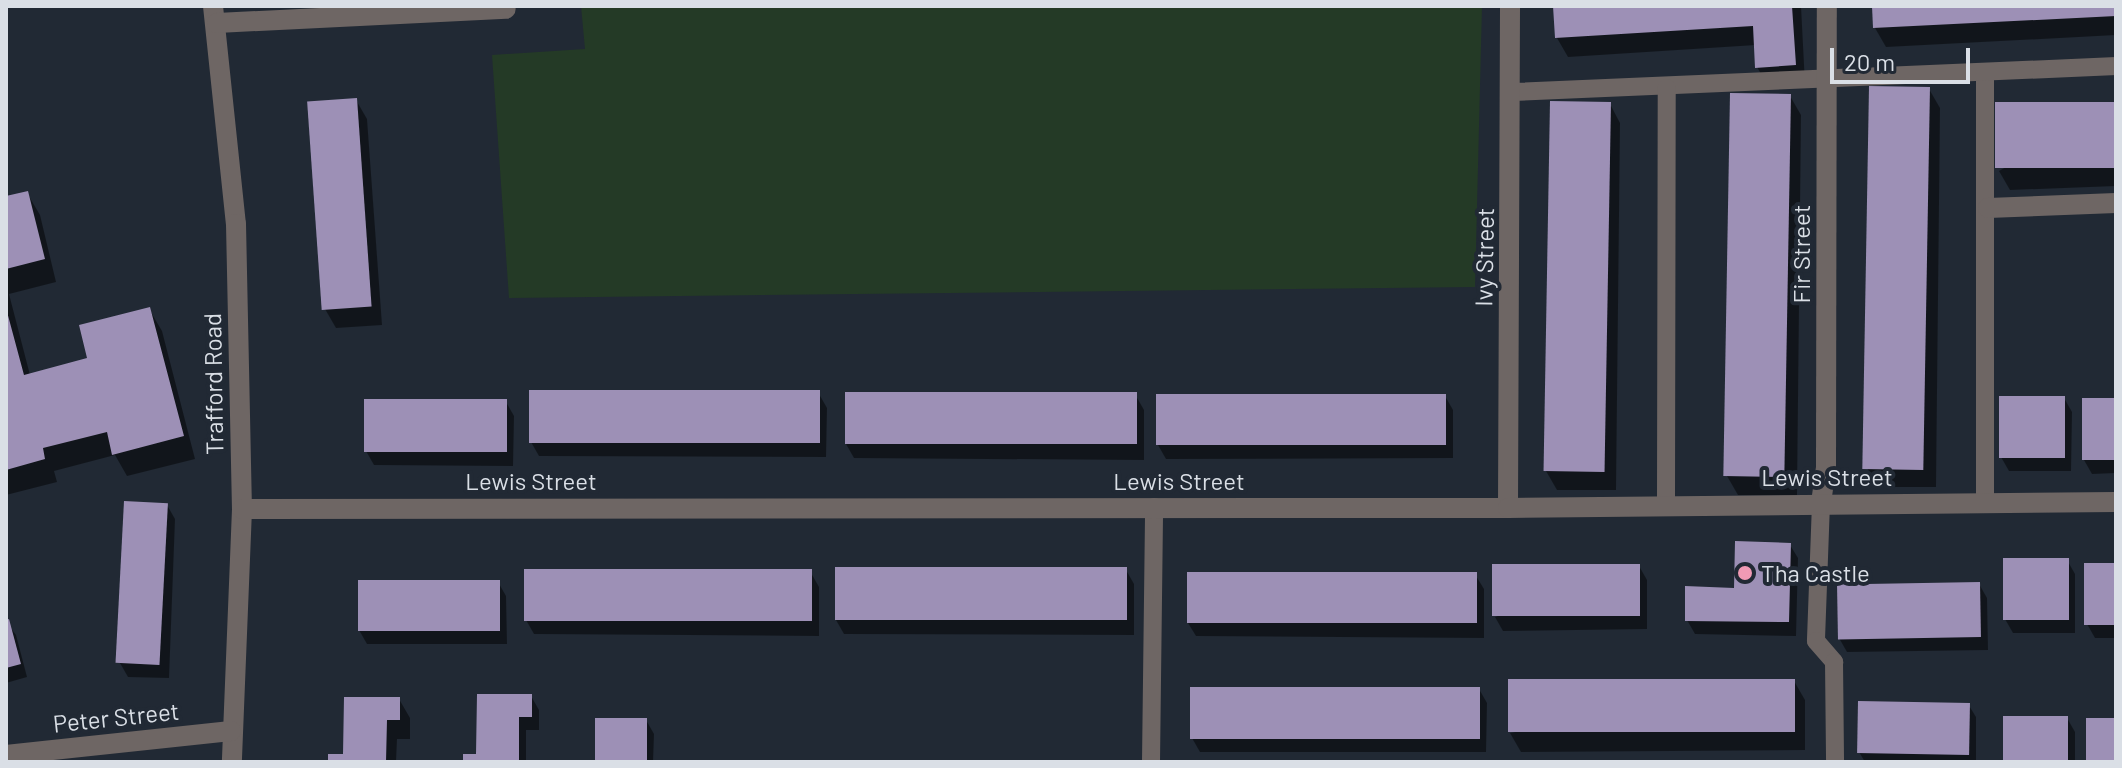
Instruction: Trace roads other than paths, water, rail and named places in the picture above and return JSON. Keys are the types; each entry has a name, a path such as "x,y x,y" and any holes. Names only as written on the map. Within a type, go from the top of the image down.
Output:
{"street":[{"name":"Ivy Street","path":"1508,508 1510,6"},
{"name":"Fir Street","path":"1821,503 1826,467 1827,6"},
{"path":"215,15 506,9"},
{"name":"Trafford Road","path":"215,15 236,224 242,509 232,762"},
{"path":"1988,208 2116,203"},
{"name":"Lewis Street","path":"242,509 1508,508 2116,502"},
{"name":"Peter Street","path":"6,755 231,731"}],"lane":[{"path":"1512,92 1667,88 2116,66"},
{"path":"1985,74 1988,208 1985,502"},
{"path":"1666,505 1667,88"},
{"path":"1821,503 1815,541 1816,641 1834,662 1835,762"},
{"path":"1151,762 1154,507"}],"place":[{"name":"Tha Castle","path":"1745,573"}]}
